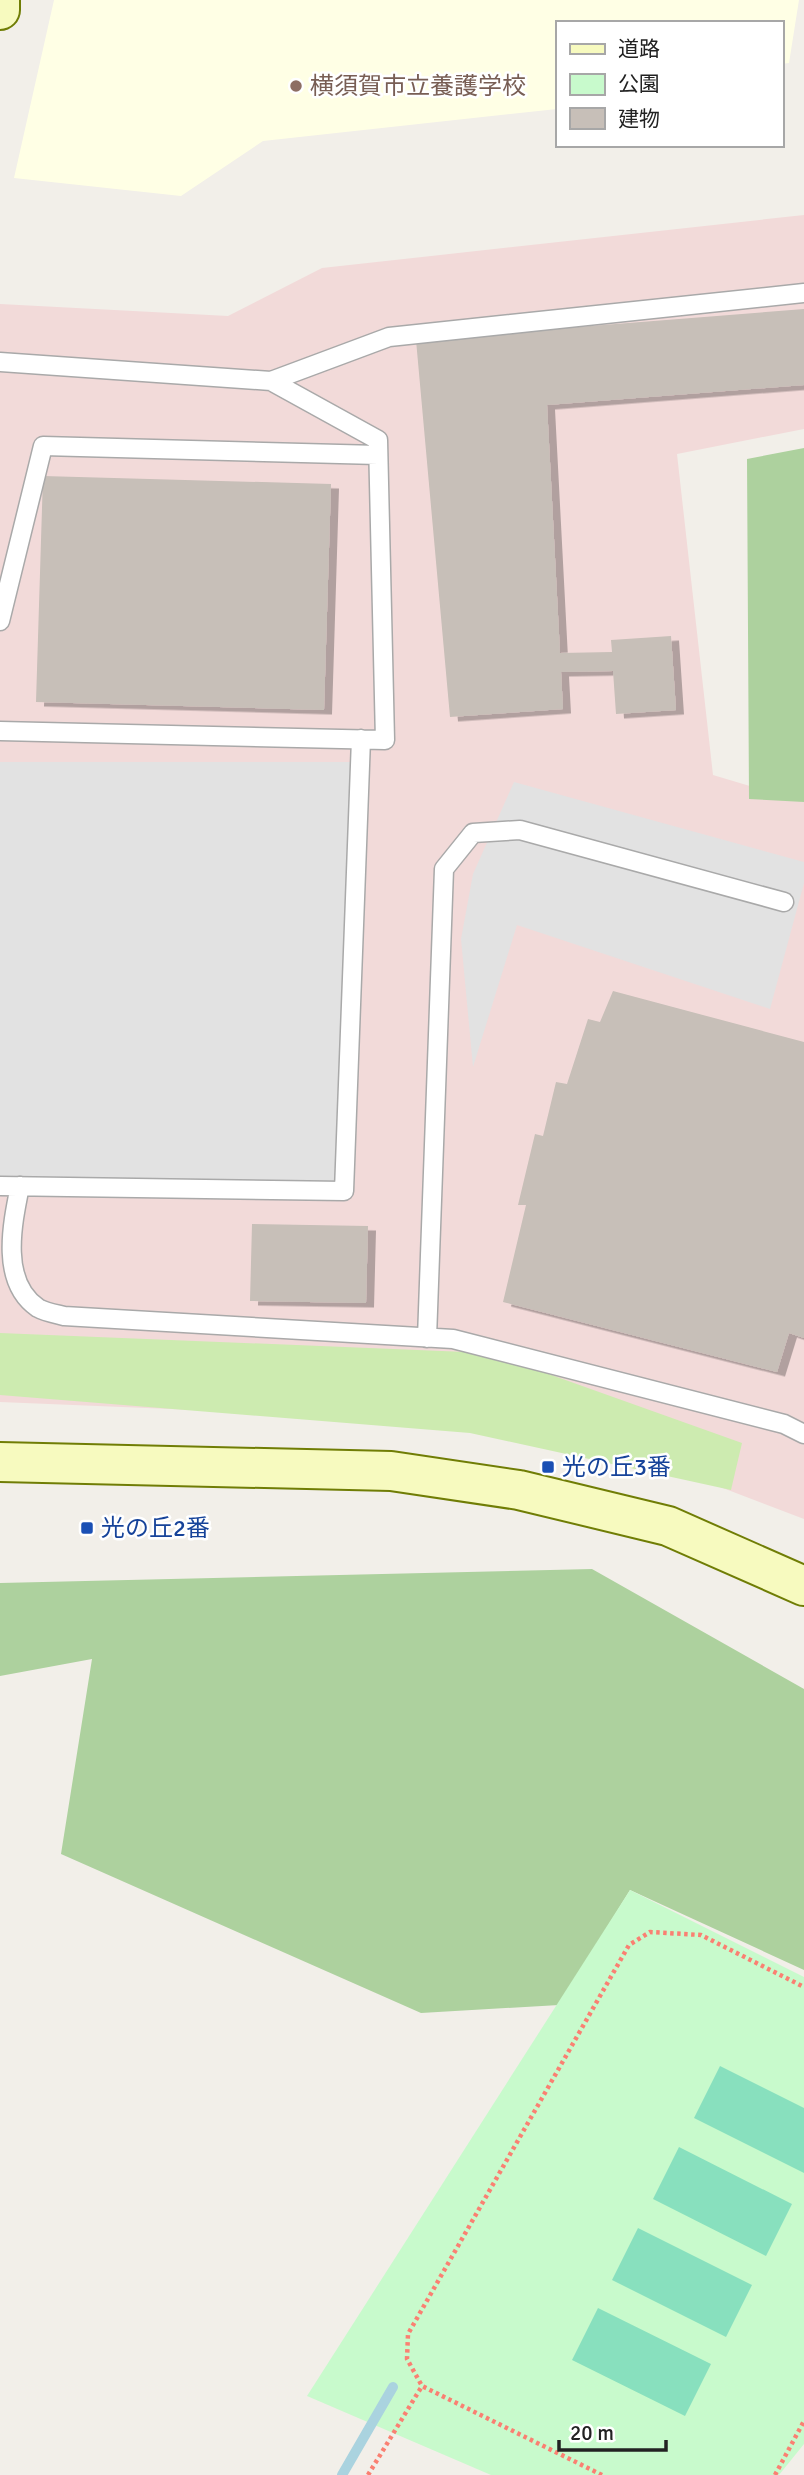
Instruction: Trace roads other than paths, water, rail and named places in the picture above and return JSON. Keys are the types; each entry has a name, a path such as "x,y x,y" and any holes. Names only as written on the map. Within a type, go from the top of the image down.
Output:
{"street":[{"path":"0,1 0,10"},
{"path":"0,1462 391,1471 519,1490 668,1526 804,1586"}],"lane":[{"path":"0,362 271,381 388,337 804,293"},
{"path":"0,731 385,740 378,440 271,381"},
{"path":"0,621 43,446 378,455"},
{"path":"0,1186 344,1191 361,739"},
{"path":"427,1338 444,869 473,833 520,830 784,902"},
{"path":"20,1186 10,1238 16,1285 38,1308 79,1320 453,1339 785,1424 804,1434"}],"waterway":[{"path":"342,2475 393,2387"}],"place":[{"name":"横須賀市立養護学校","path":"296,86"},
{"name":"光の丘3番","path":"548,1467"},
{"name":"光の丘2番","path":"87,1528"}]}
